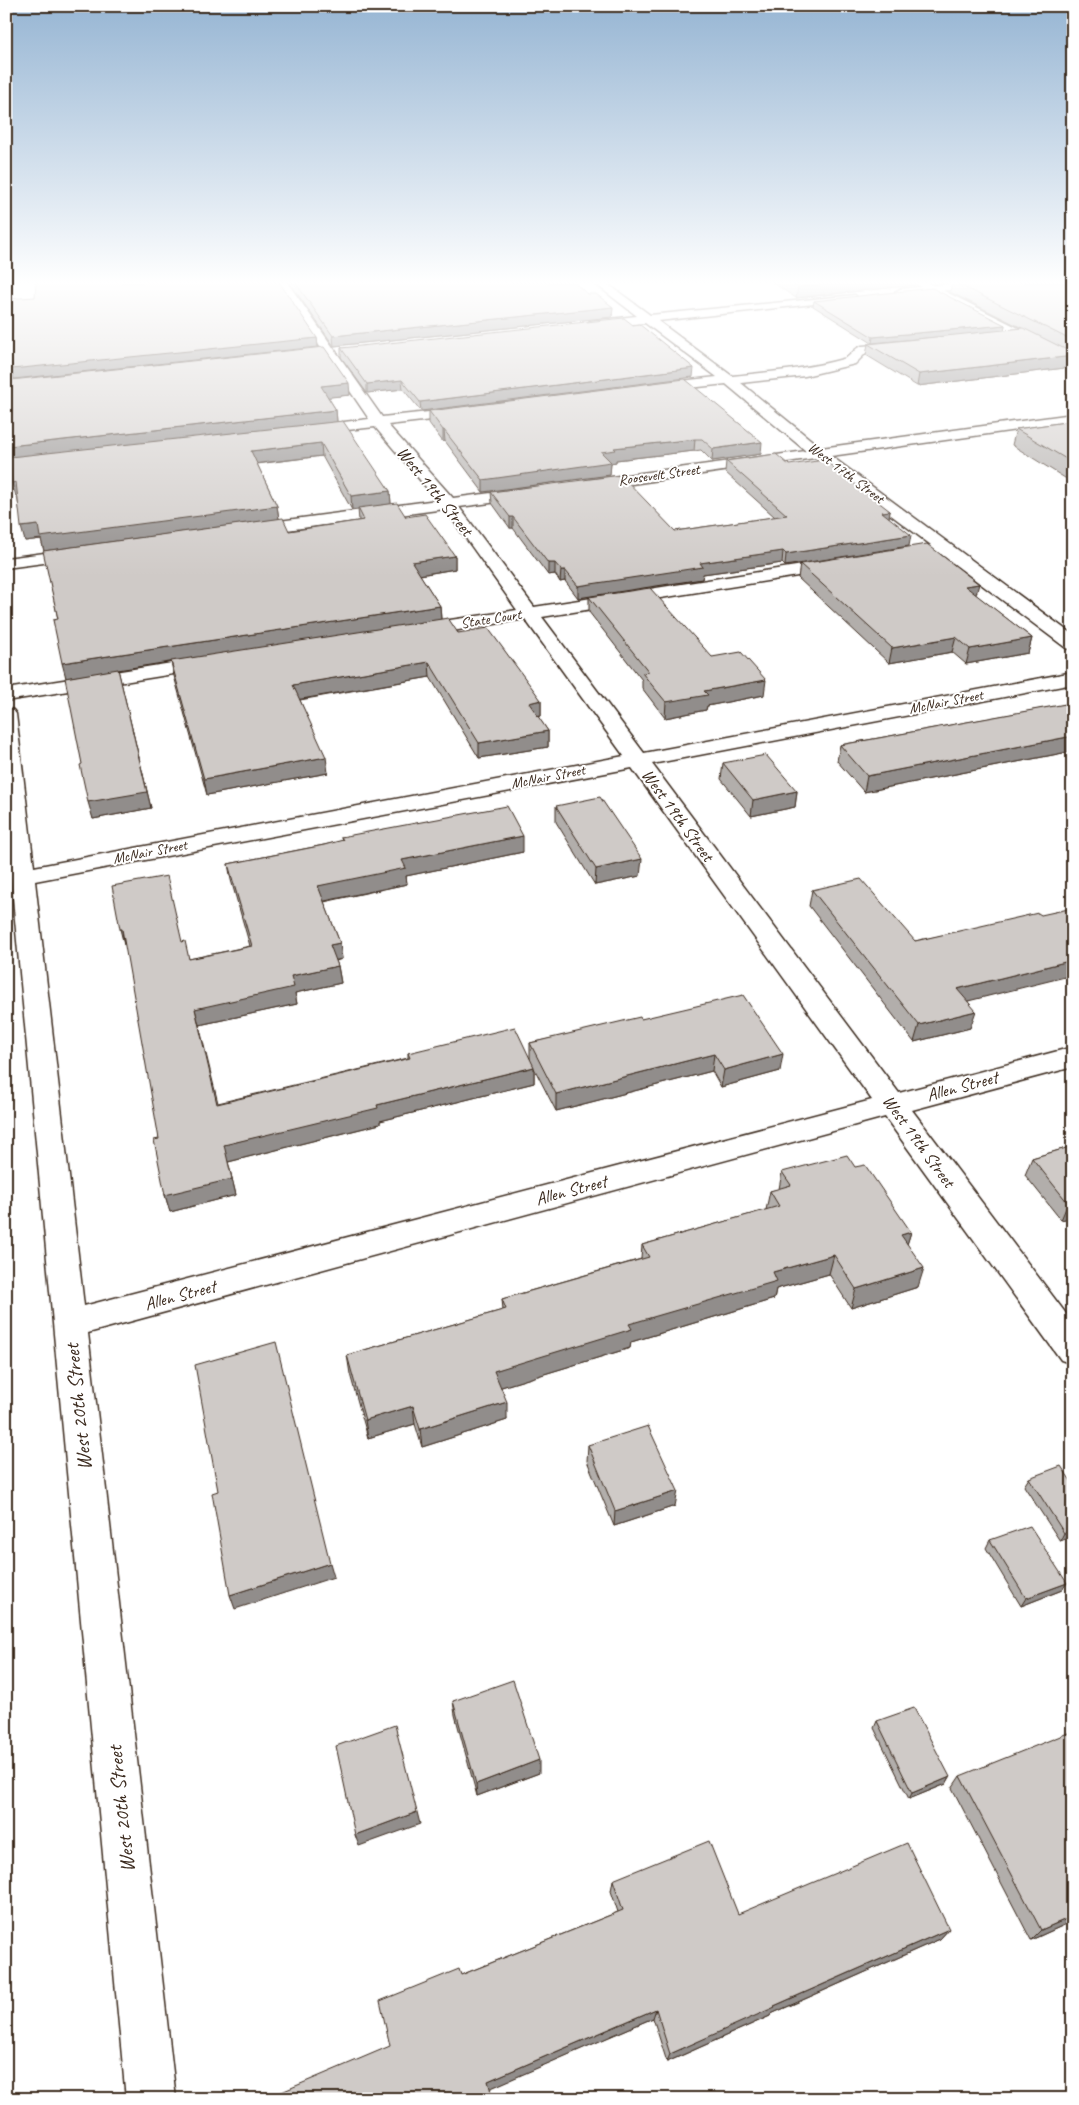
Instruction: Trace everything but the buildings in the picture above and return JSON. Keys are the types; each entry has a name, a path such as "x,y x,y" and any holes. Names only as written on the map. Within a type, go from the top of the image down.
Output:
{"street":[{"name":"West 19th Street","path":"348,380 379,423 448,504 1073,1350"},
{"path":"641,390 718,380"},
{"name":"West 17th Street","path":"729,380 819,454 1073,644"},
{"path":"6,386 56,381"},
{"path":"301,432 476,410"},
{"name":"Roosevelt Street","path":"575,486 1073,418"},
{"path":"232,533 546,490"},
{"path":"878,559 945,548"},
{"path":"6,563 95,551"},
{"name":"State Court","path":"401,634 848,563"},
{"path":"6,695 223,661"},
{"name":"McNair Street","path":"23,876 1073,678"},
{"name":"West 20th Street","path":"6,714 151,2099"},
{"name":"Allen Street","path":"69,1324 1073,1057"}]}
